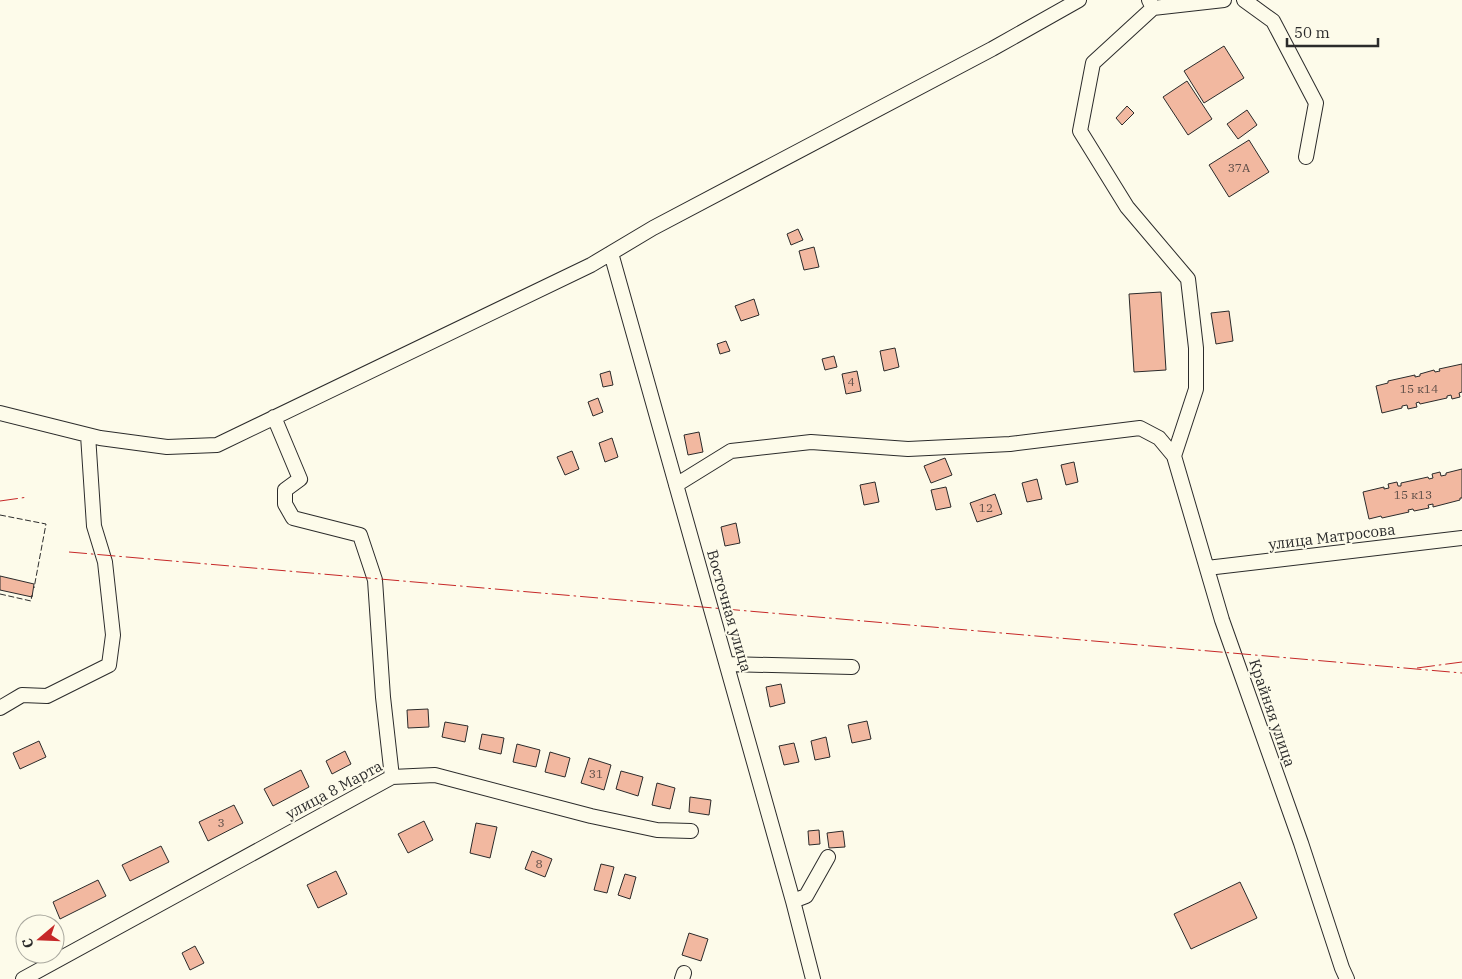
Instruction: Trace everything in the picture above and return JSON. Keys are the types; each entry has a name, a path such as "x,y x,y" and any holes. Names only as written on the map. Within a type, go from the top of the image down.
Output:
{"street":[{"path":"0,412 88,435 167,447 217,445 591,265 653,228 992,49 1079,0"},
{"path":"1174,456 1196,389 1196,348 1188,279 1127,207 1080,131 1093,63 1151,4 1224,0"},
{"path":"1244,0 1273,21 1316,104 1306,156"},
{"name":"Восточная улица","path":"611,253 793,901 813,979"},
{"path":"274,417 300,480 285,490 285,504 293,518 360,535 375,580 381,678 392,777"},
{"path":"676,485 731,451 811,442 918,449 1010,444 1140,428 1160,438 1174,456"},
{"path":"2,704 22,695 47,696 109,666 113,635 105,562 94,526 88,435"},
{"name":"Крайняя улица","path":"1174,456 1222,620 1347,979"},
{"name":"улица Матросова","path":"1207,568 1462,538"},
{"path":"727,664 852,668"},
{"name":"улица 8 Марта","path":"23,979 392,777 435,774 591,816 657,830 691,831"},
{"path":"793,901 806,896 828,857"},
{"path":"48,965 52,979"}],"building":[{"path":"1224,46 1244,78 1204,103 1184,71"},
{"path":"1187,81 1212,119 1188,135 1163,97"},
{"path":"1127,106 1134,113 1122,125 1116,118"},
{"path":"1247,110 1257,125 1238,139 1227,124"},
{"path":"1249,140 1269,172 1229,197 1209,165"},
{"path":"798,229 803,240 791,245 787,234"},
{"path":"814,247 819,267 804,270 799,251"},
{"path":"1161,292 1166,370 1134,372 1129,294"},
{"path":"754,299 759,315 741,321 735,306"},
{"path":"1229,311 1233,341 1216,344 1211,313"},
{"path":"726,341 730,351 720,354 717,344"},
{"path":"895,348 899,367 884,371 880,351"},
{"path":"834,356 837,367 825,370 822,359"},
{"path":"1462,364 1462,392 1459,393 1460,397 1452,399 1451,395 1447,396 1447,398 1420,404 1419,402 1416,403 1417,407 1408,409 1407,405 1382,413 1376,386 1388,383 1388,381 1415,375 1415,377 1420,376 1420,374 1434,370 1435,372 1440,371 1439,369"},
{"path":"610,371 613,385 603,387 600,374"},
{"path":"857,371 861,391 846,394 842,374"},
{"path":"598,398 603,412 593,416 588,402"},
{"path":"699,432 703,452 688,455 684,435"},
{"path":"612,438 618,457 605,462 599,443"},
{"path":"572,451 579,469 565,475 557,457"},
{"path":"945,458 952,475 931,483 924,466"},
{"path":"1074,462 1078,482 1066,485 1061,465"},
{"path":"1462,469 1462,498 1460,500 1433,507 1433,504 1428,505 1429,508 1414,511 1413,509 1408,510 1409,512 1382,518 1381,516 1369,519 1363,492 1384,487 1384,489 1389,488 1388,484 1397,482 1398,486 1401,486 1401,483 1428,477 1429,479 1433,478 1432,474 1440,472 1441,476"},
{"path":"1037,479 1042,499 1027,502 1022,483"},
{"path":"875,482 879,502 864,505 860,485"},
{"path":"946,487 951,507 936,510 931,490"},
{"path":"995,494 1002,514 977,522 970,503"},
{"path":"736,523 740,543 725,546 721,527"},
{"path":"0,576 34,584 32,597 0,590"},
{"path":"781,684 785,703 770,707 766,687"},
{"path":"428,709 429,727 408,728 407,710"},
{"path":"867,721 871,739 852,743 848,725"},
{"path":"445,722 468,726 465,742 442,737"},
{"path":"482,734 504,738 501,754 479,749"},
{"path":"826,737 830,757 815,760 811,741"},
{"path":"39,741 46,757 20,769 13,753"},
{"path":"794,743 799,762 784,765 779,746"},
{"path":"517,744 540,750 536,767 513,762"},
{"path":"345,751 351,764 332,774 326,761"},
{"path":"550,752 570,758 565,777 545,772"},
{"path":"589,758 611,765 604,790 581,783"},
{"path":"301,770 309,787 273,806 264,789"},
{"path":"621,771 643,777 638,796 616,789"},
{"path":"657,783 675,788 670,809 652,805"},
{"path":"690,797 711,800 709,815 689,812"},
{"path":"234,805 243,823 208,841 199,822"},
{"path":"424,821 433,840 408,853 398,834"},
{"path":"476,823 497,827 490,858 470,853"},
{"path":"819,830 820,844 809,845 808,831"},
{"path":"843,831 845,847 829,848 827,833"},
{"path":"161,846 169,862 130,881 122,865"},
{"path":"532,851 552,859 545,877 525,869"},
{"path":"601,864 614,867 607,893 594,890"},
{"path":"336,871 347,894 318,908 307,885"},
{"path":"625,874 636,877 630,899 618,895"},
{"path":"98,880 106,896 65,916 65,914 58,914 53,902"},
{"path":"1240,882 1257,918 1191,949 1174,914"},
{"path":"689,933 708,939 701,961 682,955"},
{"path":"195,946 204,963 190,970 182,953"}],"fence":[{"path":"0,515 46,524 34,588"},
{"path":"0,594 31,601 32,595"}],"power":[{"path":"0,501 28,497"},
{"path":"69,552 1462,673"},
{"path":"1417,668 1462,662"}]}
